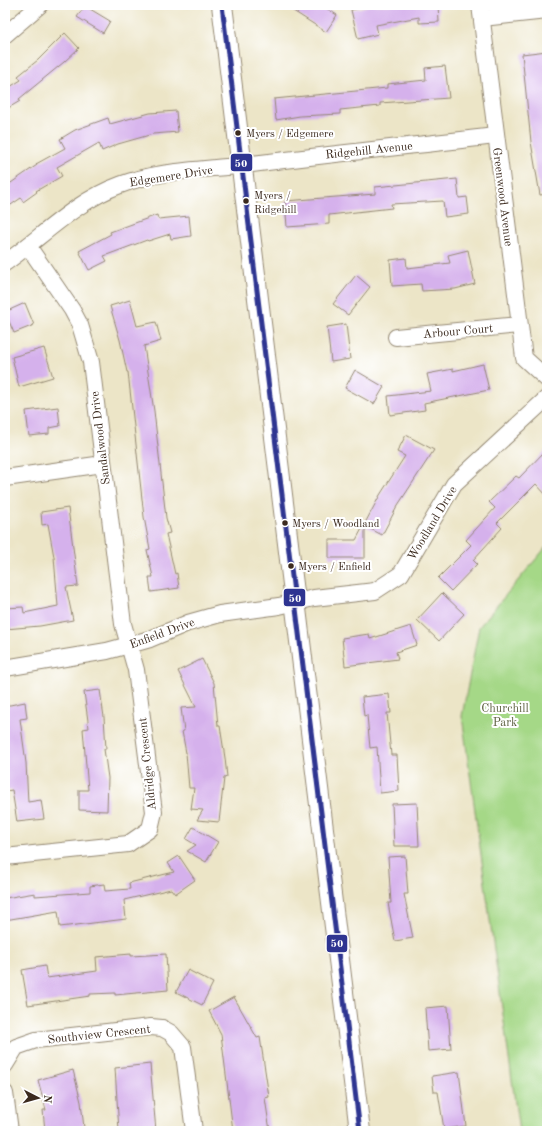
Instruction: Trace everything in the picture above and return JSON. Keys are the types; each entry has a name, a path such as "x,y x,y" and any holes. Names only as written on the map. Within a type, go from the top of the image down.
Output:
{"main road":[{"path":"222,5 360,1131"}],"street":[{"path":"5,35 40,5"},
{"path":"481,11 547,11"},
{"name":"Greenwood Avenue","path":"481,11 524,358 547,379"},
{"name":"Ridgehill Avenue","path":"242,165 496,136"},
{"name":"Edgemere Drive","path":"5,263 72,210 94,197 120,185 164,175 242,165"},
{"name":"Sandalwood Drive","path":"28,246 63,294 80,326 86,342 94,385 102,464 123,624 129,645"},
{"name":"Arbour Court","path":"396,337 519,325"},
{"name":"Woodland Drive","path":"295,602 314,598 375,591 401,574 454,484 547,398"},
{"path":"5,478 102,464"},
{"name":"Enfield Drive","path":"5,668 107,651 150,639 204,618 295,602"},
{"name":"Aldridge Crescent","path":"5,858 128,844 150,829 153,818 153,803 136,670 129,645"},
{"name":"Southview Crescent","path":"5,1065 16,1047 36,1040 151,1027 162,1028 171,1033 183,1047 194,1131"},
{"path":"5,1093 10,1131"}],"green space":[{"name":"Churchill Park","path":"547,546 547,1131 519,1131 462,716 479,627"}],"building":[{"path":"284,5 321,5 337,15 326,32"},
{"path":"371,5 438,5 439,22 419,23 419,17 376,25 378,34 358,39 351,10"},
{"path":"85,6 110,21 103,33 77,17"},
{"path":"65,33 79,48 19,99 20,101 5,110 5,90 21,80 18,76 38,60"},
{"path":"547,51 547,194 540,195 531,142 522,54"},
{"path":"445,66 449,98 380,103 380,106 340,110 340,114 300,116 276,120 274,99 387,88 387,84 426,80 425,68"},
{"path":"176,111 178,132 153,134 118,144 102,151 99,143 57,167 62,176 36,191 37,192 23,202 21,198 5,209 5,187 37,165 36,164 65,148 60,139 75,130 108,118 110,124 150,113"},
{"path":"457,179 459,198 467,197 469,214 445,217 443,201 391,204 392,208 329,215 329,224 287,227 285,201 375,194 375,187"},
{"path":"157,215 158,219 189,216 191,236 171,239 170,234 148,241 147,240 104,256 107,261 89,270 79,251 111,234 110,232"},
{"path":"468,250 475,284 455,289 422,291 421,284 392,286 390,260 406,258 407,268 450,263 448,255"},
{"path":"356,275 370,287 348,315 333,304"},
{"path":"130,300 137,326 156,322 161,341 144,346 154,411 166,518 170,533 166,534 175,574 177,573 179,588 151,592 149,577 153,577 147,550 150,549 144,517 128,372 110,306"},
{"path":"25,303 34,325 14,333 5,312"},
{"path":"346,324 350,359 331,362 327,327"},
{"path":"44,348 53,377 19,387 12,357"},
{"path":"483,364 489,390 424,403 425,410 390,415 388,396 431,391 427,374 453,369 453,371"},
{"path":"355,370 384,387 374,404 345,388"},
{"path":"58,407 60,426 49,428 49,434 29,436 26,411"},
{"path":"406,435 434,450 398,505 382,535 365,526 365,558 329,558 329,540 356,540 380,495 405,456 397,452"},
{"path":"547,449 547,496 536,484 497,523 502,528 473,560 477,564 451,591 438,578 471,545 466,540 495,508 489,502 516,476 519,478"},
{"path":"68,508 78,586 66,587 73,620 40,626 5,629 5,608 23,607 24,613 58,606 54,557 48,524 42,525 41,512"},
{"path":"442,593 464,614 439,641 417,620"},
{"path":"411,626 417,645 396,652 398,659 345,666 342,638 369,634 370,639"},
{"path":"202,659 214,683 218,726 220,726 227,777 224,778 219,822 197,820 203,810 191,809 194,788 189,788 186,753 182,731 184,731 181,708 196,707 178,671"},
{"path":"100,690 104,717 106,749 104,749 108,778 107,811 79,810 79,790 88,790 83,729 89,728 84,692"},
{"path":"389,694 391,713 387,713 391,755 397,755 399,791 380,793 377,747 370,748 367,715 364,716 362,697"},
{"path":"25,702 27,718 20,719 26,763 28,802 41,800 44,819 17,822 12,790 6,791 5,706"},
{"path":"417,803 419,846 394,846 392,804"},
{"path":"193,827 218,842 206,862 187,851 196,845 186,839"},
{"path":"179,856 195,880 175,894 171,889 124,900 126,919 60,927 58,911 5,920 5,898 35,893 35,896 90,892 90,886 104,884 105,891 130,889 129,883 174,872 168,863"},
{"path":"405,856 408,894 404,894 413,938 395,941 388,903 391,903 388,857"},
{"path":"131,954 131,956 166,954 168,990 115,995 115,993 90,994 90,996 28,1005 22,970 45,966 47,978 97,971 96,957"},
{"path":"188,970 213,983 202,1005 176,992"},
{"path":"234,997 257,1038 260,1037 269,1097 265,1098 270,1131 233,1131 221,1034 209,1011"},
{"path":"448,1006 451,1049 428,1051 425,1008"},
{"path":"150,1064 156,1131 119,1131 115,1068"},
{"path":"73,1070 81,1102 84,1128 68,1131 45,1131 43,1110 46,1110 38,1080"},
{"path":"459,1072 466,1126 444,1129 438,1092 434,1092 432,1076"}],"transit line":[{"name":"50","path":"222,5 360,1131"}],"place":[{"name":"Myers / Edgemere","path":"238,133"},
{"name":"Myers / Ridgehill","path":"246,201"},
{"name":"Myers / Woodland","path":"285,523"},
{"name":"Myers / Enfield","path":"291,566"}]}
